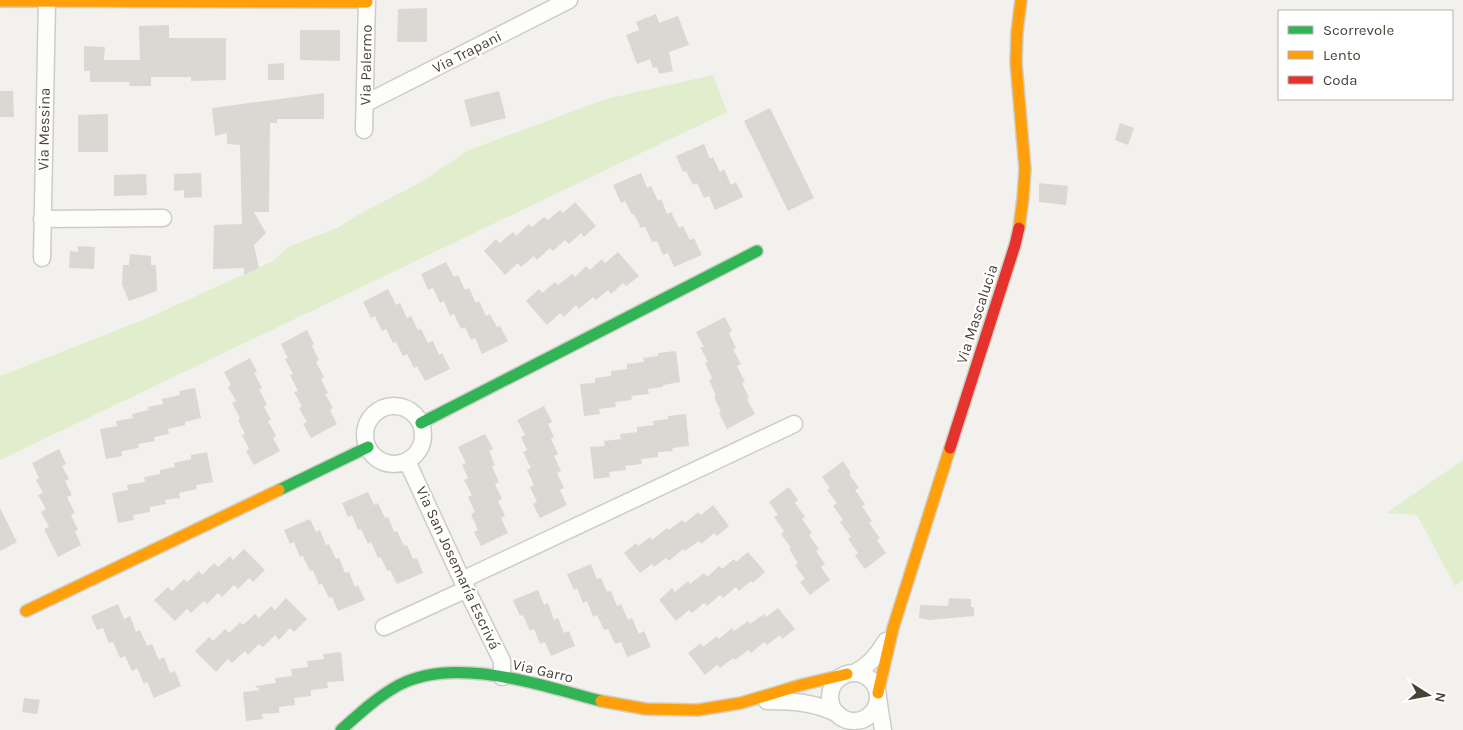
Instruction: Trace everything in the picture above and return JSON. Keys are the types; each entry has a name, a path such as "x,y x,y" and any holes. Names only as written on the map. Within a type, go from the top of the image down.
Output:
{"street":[{"name":"Via Messina","path":"42,258 47,0"},
{"name":"Via Trapani","path":"366,103 569,0"},
{"name":"Via Mascalucia","path":"878,695 893,628 1015,245 1021,218 1025,167 1015,70 1015,41 1021,0"},
{"path":"0,1 367,1"},
{"name":"Via Palermo","path":"364,130 367,1"},
{"path":"42,219 163,218"},
{"path":"421,423 757,251"},
{"path":"395,406 408,409 421,423 422,445 407,461 396,464 385,462 375,457 368,447 366,428 372,416 382,408 395,406"},
{"path":"384,627 464,585 794,424"},
{"path":"26,611 368,447"},
{"name":"Via San Josemaría Escrivá","path":"407,461 464,585 502,661 502,677"},
{"path":"856,730 833,708 831,701 832,690 837,680 863,669 876,657 893,628"},
{"name":"Via Garro","path":"341,730 390,690 428,675 469,673 502,677 625,706 654,710 686,711 715,708 752,700 796,686 850,674"},
{"path":"850,674 861,674 868,677 875,686 883,730"},
{"path":"752,700 791,701 811,704 826,708 855,721 869,716 876,707 878,695"}],"green space":[{"path":"713,75 727,112 0,460 0,376 148,318 273,261 288,247 337,228 363,212 418,184 469,150 606,99"},
{"path":"1463,460 1463,580 1455,586 1417,515 1386,513"}],"building":[{"path":"427,8 427,42 397,42 398,9"},
{"path":"656,14 659,23 678,16 689,45 669,52 673,71 659,74 657,67 653,68 650,59 637,64 626,35 639,30 636,22"},
{"path":"169,25 169,38 226,38 226,80 191,81 191,77 151,77 151,86 129,86 130,82 90,82 90,71 84,71 84,46 105,47 104,60 140,60 139,26"},
{"path":"300,30 340,30 340,61 300,60"},
{"path":"284,63 284,80 268,80 268,64"},
{"path":"0,91 13,91 14,117 0,117"},
{"path":"499,91 506,118 471,127 464,100"},
{"path":"324,93 324,119 277,119 277,123 270,123 269,212 254,212 266,233 254,245 259,268 244,275 244,268 213,269 214,225 242,224 240,145 227,144 227,133 215,136 212,108"},
{"path":"770,108 814,198 788,211 744,121"},
{"path":"108,114 108,152 78,152 78,115"},
{"path":"1120,123 1134,128 1128,145 1115,140"},
{"path":"704,144 710,159 713,157 720,172 724,169 731,185 736,182 743,197 715,210 709,196 704,198 697,183 693,185 686,171 683,172 676,156"},
{"path":"201,173 202,197 184,198 184,190 174,191 174,174"},
{"path":"641,173 647,188 651,186 658,201 661,199 667,214 671,212 679,228 683,226 690,240 694,238 702,255 674,267 668,253 663,255 657,241 652,242 645,227 641,228 625,201 621,203 613,185"},
{"path":"146,174 147,195 114,196 114,175"},
{"path":"1039,183 1068,186 1066,205 1039,202"},
{"path":"575,202 596,226 584,237 581,233 569,244 565,240 553,251 550,248 537,260 534,256 521,267 518,263 505,275 484,251 496,239 500,243 513,232 516,236 529,224 532,227 544,217 548,220 560,210 563,213"},
{"path":"78,246 95,247 94,269 69,268 70,251 78,252"},
{"path":"618,252 639,276 626,286 623,283 611,294 608,290 596,300 593,297 579,309 576,305 564,317 560,313 547,325 526,301 539,289 542,293 555,282 558,285 572,274 575,277 586,266 590,270 602,259 605,263"},
{"path":"130,254 151,256 151,265 156,265 157,291 129,301 122,285 123,265 129,265"},
{"path":"446,262 454,277 458,275 465,290 469,288 476,303 479,301 486,316 490,314 497,327 500,326 508,341 482,354 475,338 471,340 465,327 461,329 454,314 450,316 444,301 440,303 433,288 428,290 421,274"},
{"path":"388,289 396,305 400,303 407,318 411,316 418,330 421,329 428,343 433,341 439,355 442,353 450,369 425,381 417,366 414,368 407,354 403,356 396,342 393,343 386,329 382,331 375,316 371,318 363,302"},
{"path":"725,317 732,331 729,333 736,348 733,349 741,364 737,366 745,382 742,383 749,398 747,399 755,414 727,429 719,413 721,412 709,380 712,378 705,363 708,362 700,347 704,347 696,332"},
{"path":"307,330 319,360 316,362 324,377 321,379 328,393 325,394 333,408 330,410 337,424 311,438 303,424 307,422 299,408 302,406 294,392 298,391 290,375 293,374 285,359 288,358 281,344"},
{"path":"676,351 680,382 648,389 649,394 631,396 632,400 615,402 616,407 599,409 600,414 584,416 580,384 595,383 595,378 611,376 611,371 627,369 627,364 644,362 643,358 658,356 658,353"},
{"path":"250,358 257,372 254,373 262,388 259,389 267,405 264,406 271,420 268,421 276,436 273,438 280,451 254,465 246,451 249,449 242,435 245,434 238,420 240,418 232,403 236,401 228,387 231,385 224,372"},
{"path":"195,388 201,418 185,422 185,425 168,429 169,434 154,437 155,441 138,444 139,448 122,451 122,456 106,459 100,429 117,426 116,421 133,418 132,414 149,410 148,407 163,404 162,399 180,395 179,391"},
{"path":"544,406 552,422 548,424 554,437 551,439 558,454 554,456 561,471 557,473 564,488 560,490 567,505 540,518 533,504 537,502 530,487 534,485 527,470 531,468 523,452 527,450 521,437 525,435 517,420"},
{"path":"686,414 689,446 672,448 673,451 658,452 658,457 641,459 642,464 625,466 626,470 609,472 610,477 594,479 590,447 605,446 604,441 621,439 620,434 637,432 637,427 654,425 653,421 668,419 668,416"},
{"path":"485,434 493,449 489,451 495,465 492,466 499,482 495,484 502,499 498,501 505,516 501,518 508,533 481,546 474,532 478,530 471,514 475,512 468,497 472,495 464,480 468,478 462,465 466,463 458,447"},
{"path":"59,449 66,464 62,466 69,479 65,481 72,495 67,497 75,513 71,515 78,530 75,531 81,545 58,557 44,529 49,527 41,512 46,509 38,495 43,493 36,480 39,478 32,463"},
{"path":"207,452 213,482 196,485 197,489 179,493 180,498 165,500 166,504 150,507 150,512 133,515 134,520 118,523 112,493 128,490 127,485 145,482 144,477 160,474 160,470 175,467 174,463 191,459 191,455"},
{"path":"843,461 859,488 855,490 865,504 862,506 872,521 869,523 880,538 877,540 886,553 865,569 855,556 858,553 848,539 851,537 840,522 843,520 833,506 837,503 827,490 830,488 822,477"},
{"path":"789,487 798,500 795,503 805,517 802,519 812,533 809,535 819,549 816,551 825,564 821,567 830,580 810,595 800,582 805,579 795,565 798,563 789,549 791,548 781,534 784,531 774,517 778,515 769,502"},
{"path":"368,492 374,505 378,503 385,518 388,517 394,532 397,531 404,546 407,545 413,559 417,558 423,573 397,584 390,570 387,571 381,557 378,558 371,542 368,544 361,529 358,530 352,515 348,517 342,503"},
{"path":"713,505 729,526 717,536 714,533 701,544 699,541 685,551 683,549 669,561 666,558 654,567 652,564 640,573 624,553 636,543 638,546 650,537 652,540 667,528 669,530 682,520 685,523 698,512 701,515"},
{"path":"0,508 17,542 0,551"},
{"path":"310,519 316,532 320,530 326,545 329,544 336,559 339,558 345,573 349,572 355,587 358,585 365,600 338,611 332,597 329,598 322,584 319,585 313,570 310,571 303,556 300,557 294,542 290,544 284,530"},
{"path":"244,549 265,570 253,582 249,578 238,589 234,585 222,597 218,593 207,604 204,601 191,613 187,609 175,621 154,600 168,587 172,591 184,579 187,582 199,571 202,575 214,563 218,567 230,556 233,560"},
{"path":"748,552 765,572 753,583 751,581 739,591 736,587 723,598 720,595 707,606 704,603 692,613 689,610 676,621 659,600 672,588 675,592 688,581 690,584 704,573 707,577 719,566 722,569 734,559 736,562"},
{"path":"591,564 597,579 601,578 607,592 611,591 617,606 621,604 628,620 632,618 639,634 644,631 651,647 627,657 621,642 615,644 608,629 604,630 597,615 593,617 587,601 583,603 577,588 574,590 567,574"},
{"path":"538,590 544,605 548,603 554,620 558,618 564,633 569,631 575,646 551,656 545,642 540,644 534,629 530,631 523,615 520,616 513,600"},
{"path":"286,598 307,619 294,632 290,628 279,640 275,635 263,647 259,644 248,655 245,651 232,663 228,659 216,672 195,651 209,637 213,641 225,629 229,633 240,622 243,625 255,614 259,618 271,606 275,610"},
{"path":"949,598 971,599 971,607 974,607 974,616 929,620 919,618 920,605 948,606"},
{"path":"118,604 124,619 130,616 136,632 140,630 147,646 152,644 159,660 164,657 170,673 175,671 181,686 154,698 147,682 144,684 137,668 132,671 125,656 120,658 113,642 109,643 103,628 97,630 91,616"},
{"path":"778,608 795,629 782,639 780,635 767,645 764,642 751,653 748,650 720,668 717,665 705,675 688,653 701,643 703,647 717,636 719,639 732,628 734,631 748,621 750,624 764,614 766,617"},
{"path":"341,652 344,681 327,682 328,688 311,690 311,696 294,698 295,705 279,707 279,713 262,714 263,719 246,721 243,692 260,690 255,686 276,683 275,678 292,676 291,669 308,667 307,661 324,659 323,654"},
{"path":"24,698 40,700 37,714 22,712"}],"traffic: fast":[{"path":"421,423 757,251"},
{"path":"279,490 368,447"},
{"path":"341,730 376,700 399,685 422,676 446,673 499,676 526,681 601,701"}],"traffic: slow":[{"path":"1019,228 1025,169 1016,63 1021,0"},
{"path":"0,1 367,2"},
{"path":"878,693 893,628 950,448"},
{"path":"26,611 279,490"},
{"path":"601,701 646,709 698,710 741,703 801,685 847,674"}],"traffic: jam":[{"path":"950,448 1019,228"}]}
